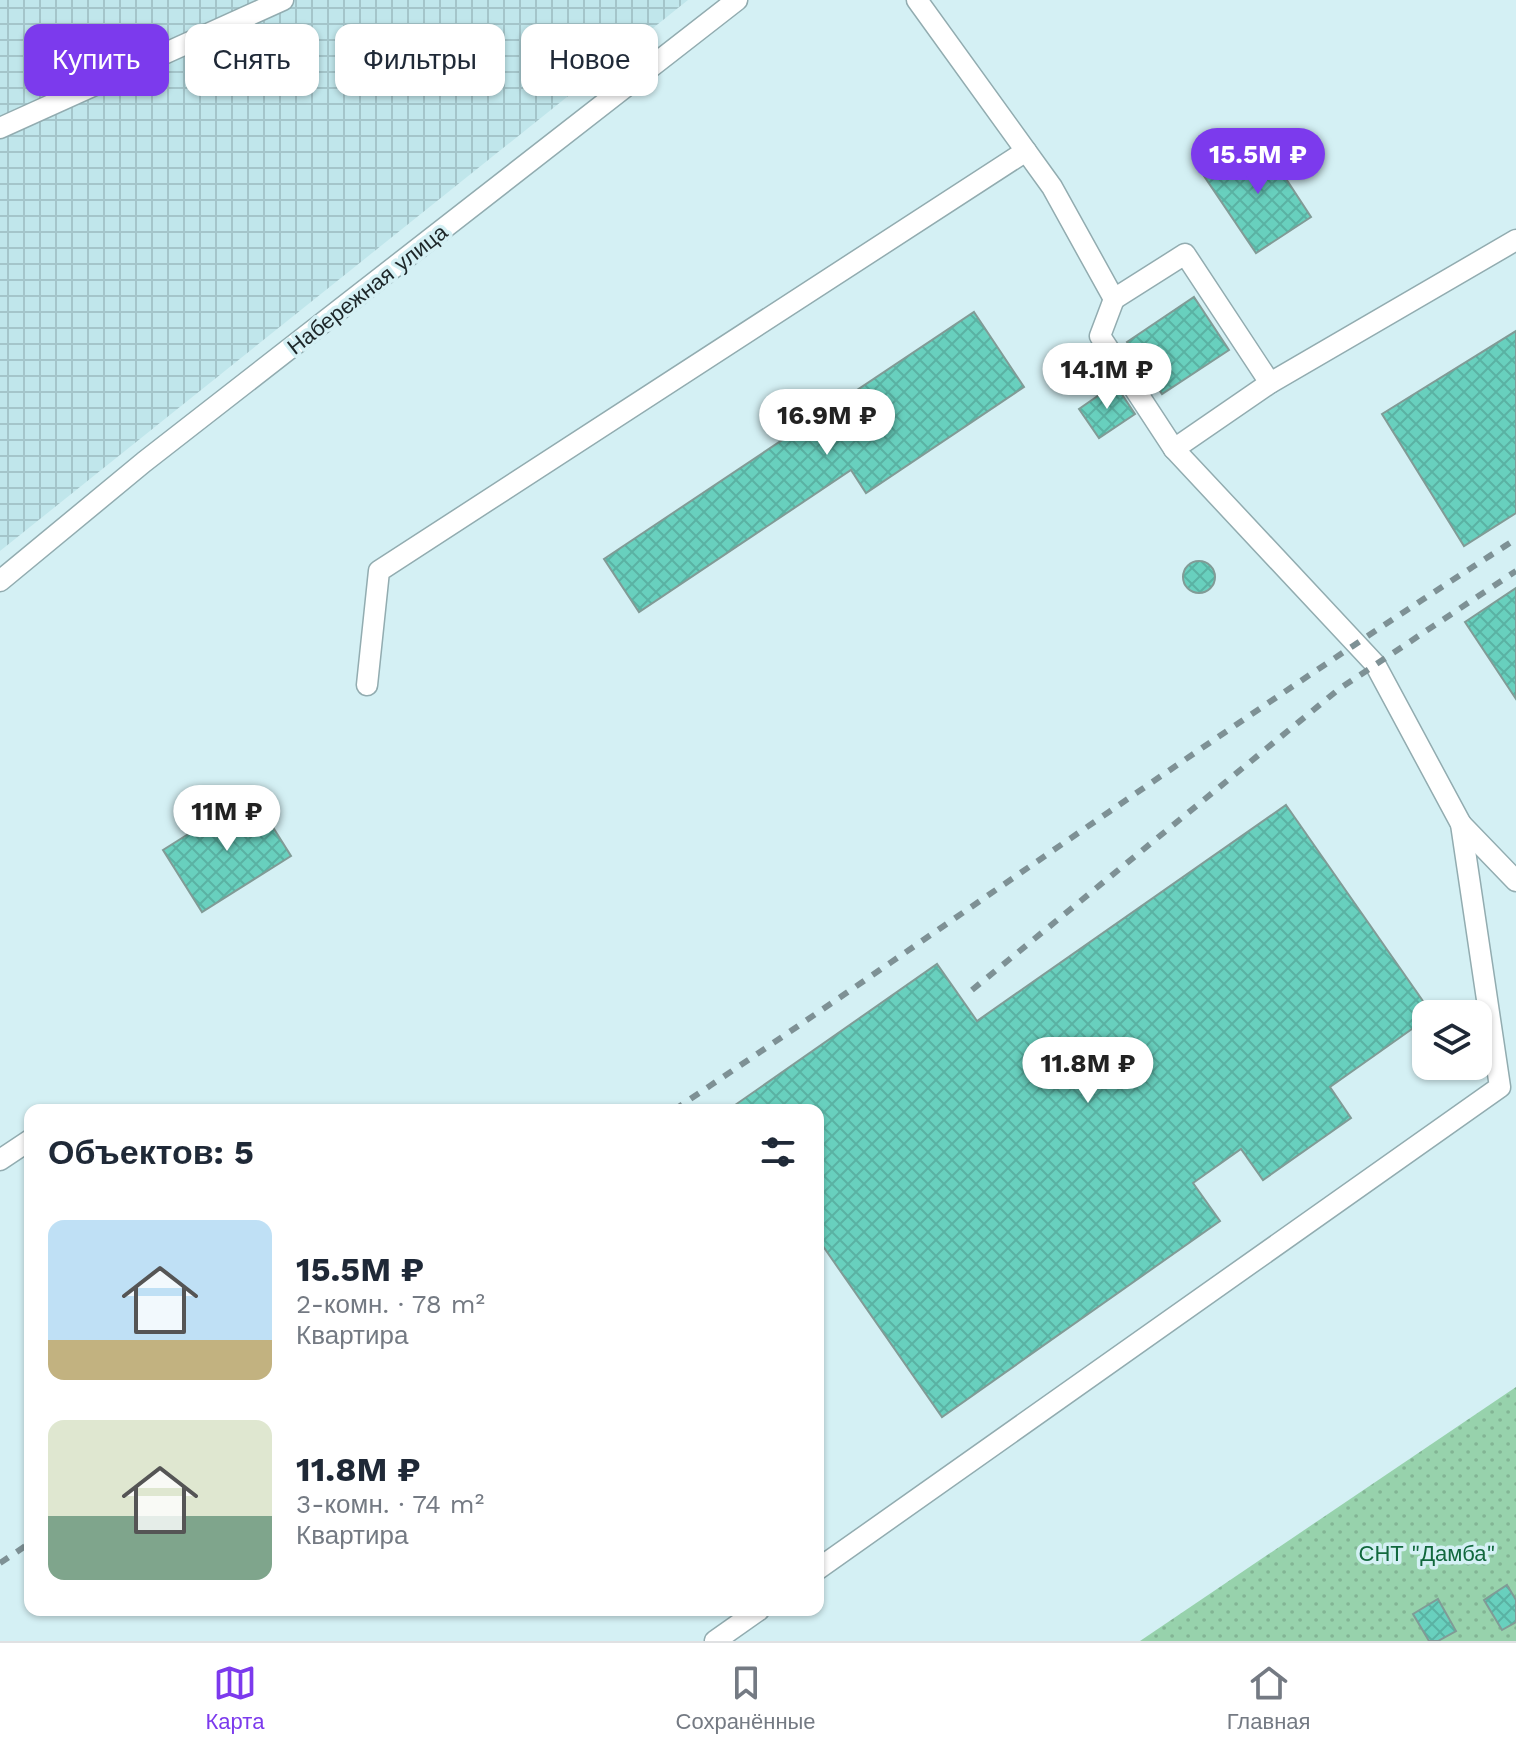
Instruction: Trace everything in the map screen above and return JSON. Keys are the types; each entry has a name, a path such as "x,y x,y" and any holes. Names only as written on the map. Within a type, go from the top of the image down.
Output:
{"lane":[{"path":"0,128 283,0"},
{"name":"Набережная улица","path":"0,581 144,462 737,0"},
{"path":"917,0 1052,187 1114,299"},
{"path":"367,685 379,571 1026,151"},
{"path":"1174,449 1270,383 1516,240"},
{"path":"1270,383 1185,254 1114,299 1100,336 1174,449 1375,664 1461,824 1516,881"},
{"path":"824,1565 1500,1087 1461,824"},
{"path":"0,1160 24,1144"},
{"path":"715,1641 750,1616"}],"shaded area":[{"path":"0,0 688,0 658,24 521,24 521,96 568,96 0,551"}],"green space":[{"name":"СНТ \"Дамба\"","path":"1516,1387 1516,1641 1140,1641"}],"building":[{"path":"1260,139 1311,217 1256,253 1204,176"},
{"path":"1194,297 1229,350 1162,394 1127,342"},
{"path":"974,312 1024,387 866,493 851,470 639,612 604,559"},
{"path":"1516,331 1516,513 1464,546 1382,414"},
{"path":"1115,384 1135,414 1099,438 1079,409"},
{"path":"1199,561 1211,565 1215,577 1211,589 1199,593 1187,589 1183,577 1187,565"},
{"path":"1516,588 1516,699 1465,622"},
{"path":"252,794 291,856 202,912 163,850"},
{"path":"1286,805 1422,1000 1412,1000 1412,1029 1330,1087 1351,1118 1263,1180 1241,1149 1193,1183 1220,1221 942,1417 824,1248 824,1104 737,1104 937,964 977,1021"},
{"path":"1507,1585 1516,1600 1516,1622 1502,1630 1484,1600"},
{"path":"1438,1599 1456,1631 1438,1641 1429,1641 1413,1614"}],"railway":[{"path":"683,1104 1199,750 1516,539"},
{"path":"972,990 1339,689 1516,571"},
{"path":"0,1563 24,1547"}]}
